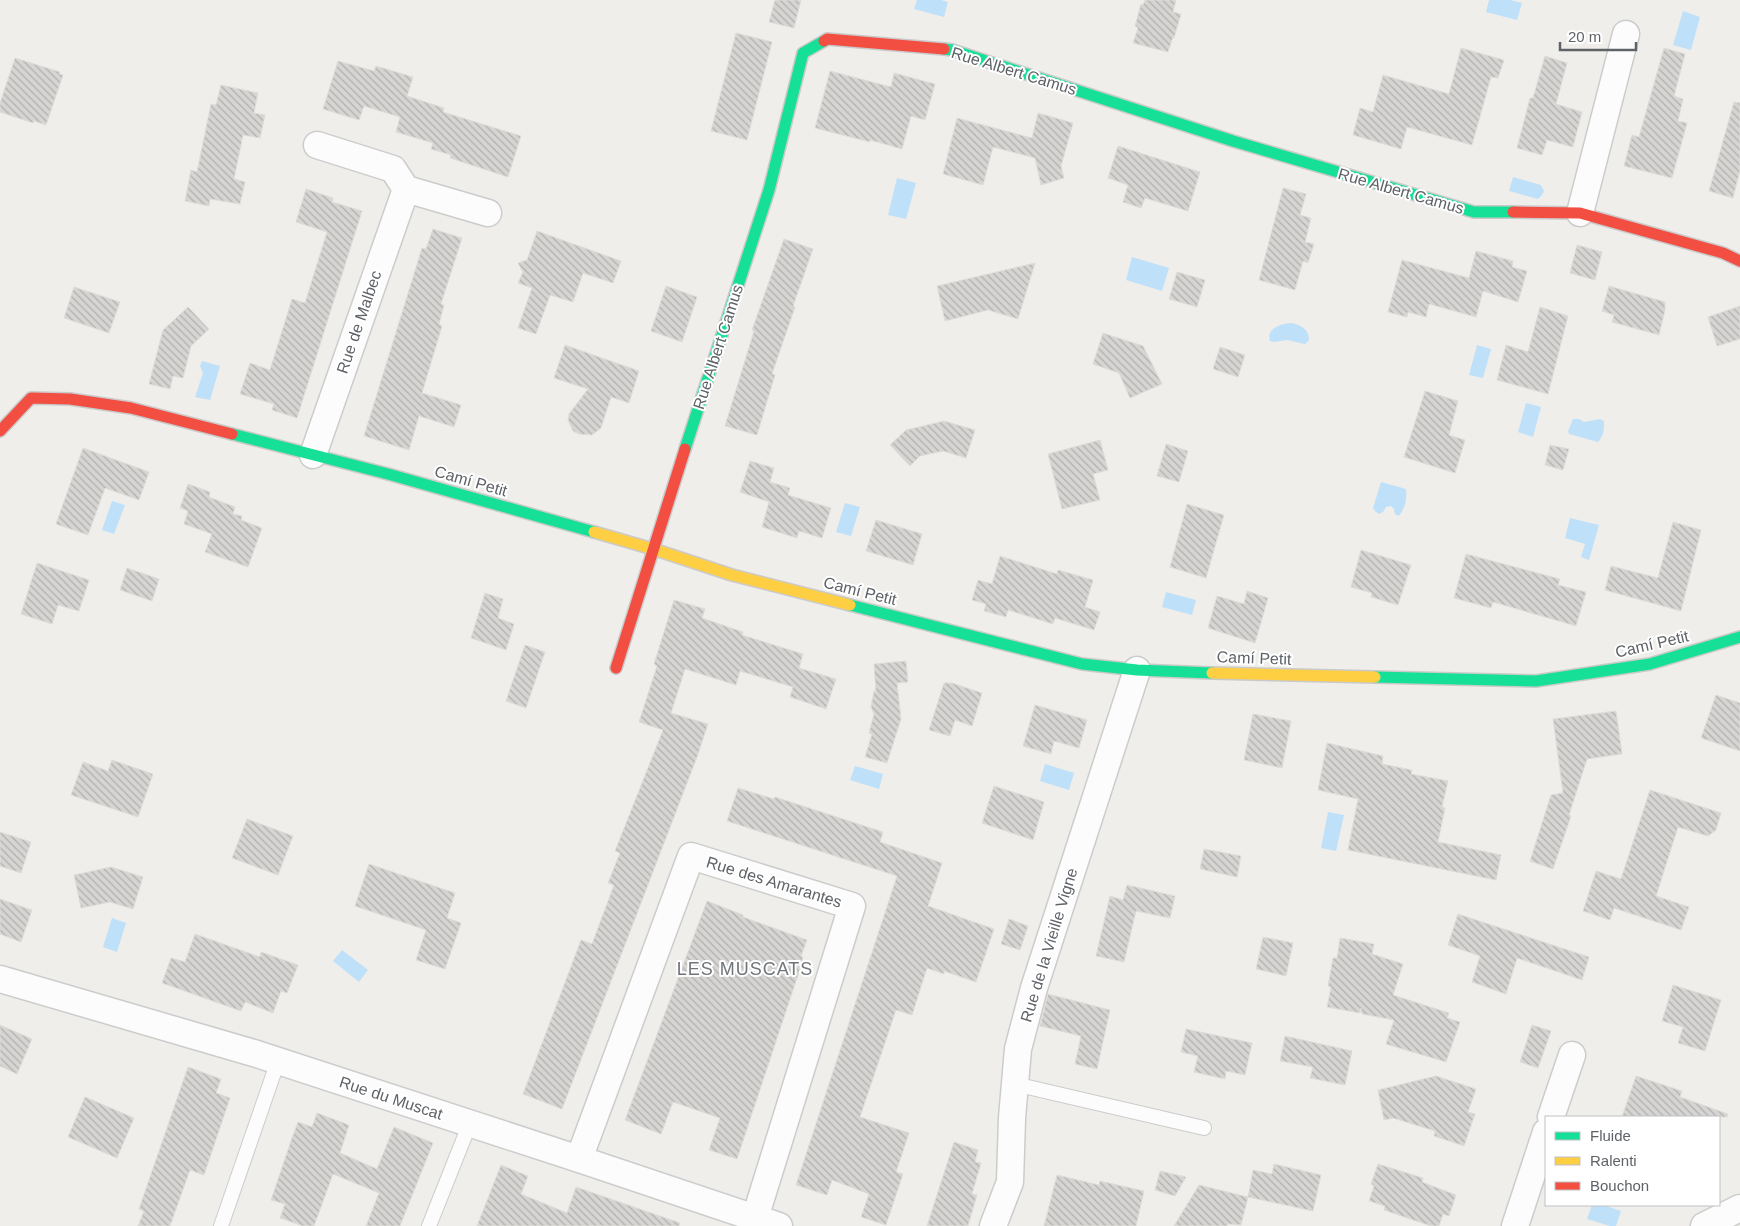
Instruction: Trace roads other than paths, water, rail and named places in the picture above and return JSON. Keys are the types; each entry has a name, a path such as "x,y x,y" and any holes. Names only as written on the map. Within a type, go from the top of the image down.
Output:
{"street":[{"path":"1580,213 1626,34"},
{"name":"Rue Albert Camus","path":"616,668 769,190 804,53 827,38 952,50 1233,141 1474,212 1580,213 1723,253 1740,261"},
{"path":"318,145 393,169 406,189 488,213"},
{"name":"Rue de Malbec","path":"313,455 406,189"},
{"name":"Camí Petit","path":"0,431 31,398 70,399 131,408 388,474 653,549 732,575 1082,664 1137,670 1536,681 1650,664 1740,637"},
{"name":"Rue de la Vieille Vigne","path":"993,1226 1010,1182 1012,1118 1018,1049 1034,988 1137,670"},
{"name":"Rue des Amarantes","path":"579,1159 691,856 852,906 767,1222"},
{"name":"Rue du Muscat","path":"0,979 278,1061 767,1222"},
{"path":"1551,1116 1572,1055"},
{"path":"1515,1226 1545,1135"},
{"path":"1704,1226 1740,1208"}],"lane":[{"path":"221,1226 278,1061"},
{"path":"1015,1084 1204,1128"},
{"path":"429,1226 470,1123"}],"water":[{"path":"917,0 941,0 948,2 944,17 914,9"},
{"path":"1489,0 1510,0 1522,3 1517,20 1486,12"},
{"path":"1683,11 1700,17 1691,50 1673,45"},
{"path":"1513,177 1541,185 1544,191 1542,195 1538,199 1509,191"},
{"path":"897,178 916,183 906,219 888,215"},
{"path":"1132,257 1169,268 1162,291 1126,280"},
{"path":"1291,323 1301,326 1308,333 1309,340 1305,344 1287,340 1270,341 1269,337 1272,330 1283,324"},
{"path":"1477,345 1491,349 1483,378 1469,375"},
{"path":"202,361 220,366 210,400 195,397 203,373 200,366"},
{"path":"1526,403 1541,407 1533,437 1518,432"},
{"path":"1573,419 1579,419 1584,422 1600,419 1604,421 1603,432 1598,442 1569,434 1568,431"},
{"path":"1381,482 1406,489 1405,504 1399,516 1395,514 1391,506 1386,507 1379,514 1373,508"},
{"path":"112,501 125,505 114,534 102,530"},
{"path":"845,503 860,507 851,536 836,532"},
{"path":"1570,518 1599,525 1589,560 1581,557 1585,544 1565,538"},
{"path":"1166,592 1196,600 1192,615 1162,607"},
{"path":"1045,764 1074,773 1069,790 1040,781"},
{"path":"855,766 883,774 879,789 850,780"},
{"path":"1328,812 1344,815 1336,851 1321,848"},
{"path":"112,918 126,923 117,952 103,947"},
{"path":"342,950 368,970 359,982 333,961"},
{"path":"1592,1206 1606,1206 1621,1211 1616,1226 1587,1219"}],"district":[{"name":"LES MUSCATS","path":"745,969"}]}
